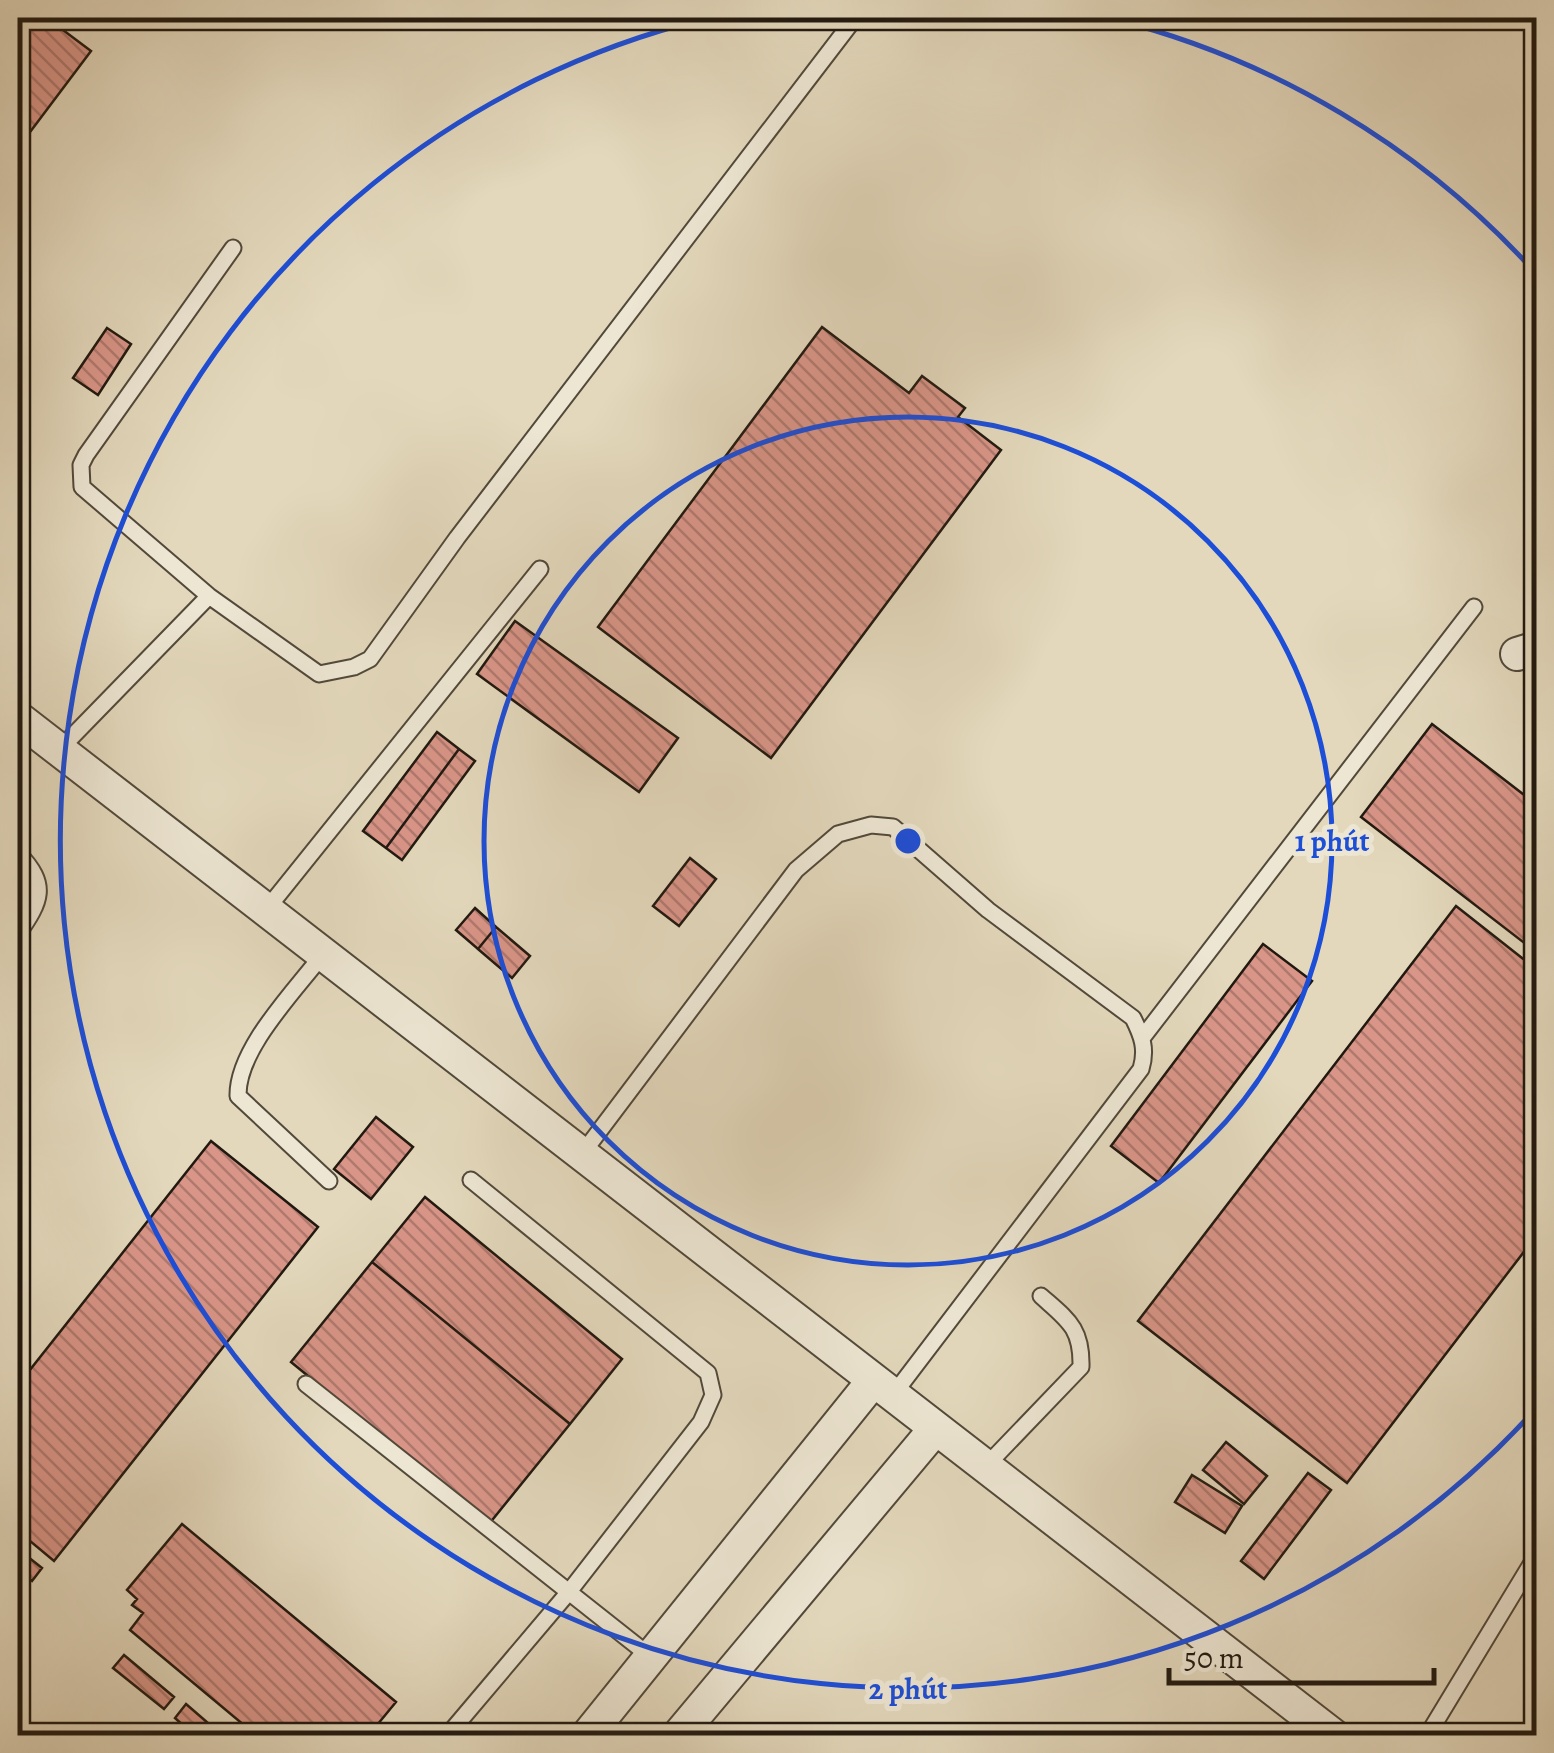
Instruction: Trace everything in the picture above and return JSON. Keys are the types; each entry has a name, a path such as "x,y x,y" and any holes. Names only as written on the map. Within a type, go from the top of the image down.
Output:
{"street":[{"path":"18,718 1334,1736"},
{"path":"587,1736 883,1388"},
{"path":"678,1736 935,1428"}],"lane":[{"path":"234,248 81,464 82,486 209,596 319,674 354,667 370,658 854,18"},
{"path":"266,910 540,569"},
{"path":"59,750 209,596"},
{"path":"1142,1037 1474,607"},
{"path":"582,1154 796,870 838,834 871,825 893,828 988,910 1133,1018 1145,1056 1142,1070 883,1388"},
{"path":"18,853 32,868 39,885 38,905 18,934"},
{"path":"322,954 252,1049 240,1072 238,1096 329,1181"},
{"path":"447,1736 568,1593 701,1422 713,1394 708,1373 471,1180"},
{"path":"985,1467 1082,1367 1082,1345 1073,1324 1041,1296"},
{"path":"306,1384 651,1657"},
{"path":"1427,1736 1536,1556"}],"building":[{"path":"18,18 47,18 91,51 18,148"},
{"path":"822,327 909,393 922,376 965,408 958,417 1001,450 771,758 598,627"},
{"path":"107,328 131,344 98,395 73,378"},
{"path":"515,621 678,738 639,792 477,674"},
{"path":"1432,724 1536,804 1536,952 1361,817"},
{"path":"437,732 459,749 386,848 363,831"},
{"path":"459,749 475,761 402,860 386,848"},
{"path":"690,858 716,879 679,926 653,906"},
{"path":"1456,906 1536,969 1536,1236 1347,1483 1138,1321"},
{"path":"475,908 496,927 478,949 456,930"},
{"path":"496,927 530,956 512,978 478,949"},
{"path":"1263,944 1312,981 1159,1183 1111,1146"},
{"path":"376,1117 413,1147 371,1199 334,1169"},
{"path":"211,1141 318,1227 54,1561 18,1531 18,1385"},
{"path":"425,1197 622,1359 570,1424 372,1262"},
{"path":"372,1262 570,1424 489,1524 291,1362"},
{"path":"1226,1442 1267,1476 1244,1504 1203,1470"},
{"path":"1308,1473 1331,1490 1264,1579 1241,1561"},
{"path":"1192,1475 1242,1506 1225,1533 1175,1502"},
{"path":"182,1524 396,1702 368,1736 257,1736 130,1630 143,1613 132,1605 137,1599 127,1590"},
{"path":"18,1549 42,1568 32,1581 18,1570"},
{"path":"124,1655 174,1697 164,1709 113,1668"},
{"path":"186,1704 223,1736 195,1736 175,1718"}]}
